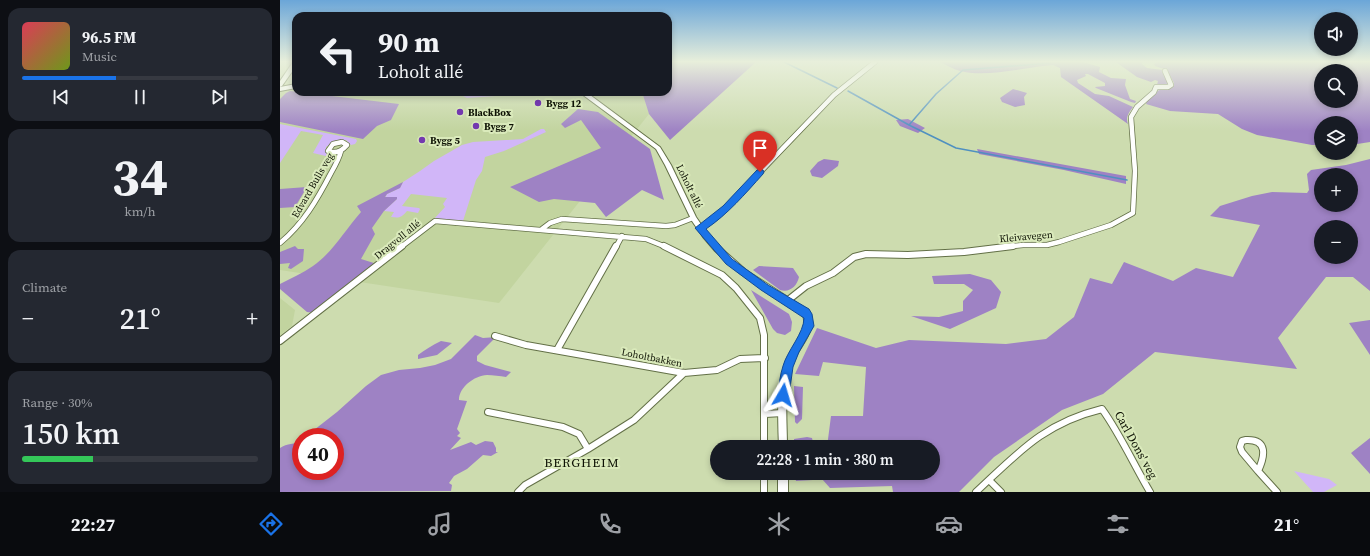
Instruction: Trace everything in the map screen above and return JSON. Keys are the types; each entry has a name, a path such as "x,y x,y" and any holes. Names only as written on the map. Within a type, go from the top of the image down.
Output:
{"street":[{"path":"280,85 292,86"},
{"path":"700,228 716,218 834,95 846,85"},
{"name":"Kleivavegen","path":"787,301 806,286 833,273 854,257 866,254 908,255 964,252 1023,245 1046,245 1060,242 1111,225 1133,213 1134,164 1131,117 1137,107 1154,92 1156,87 1168,87 1171,85"},
{"path":"280,89 292,87"},
{"name":"Loholt allé","path":"587,96 658,148 665,157 681,196 693,218 729,261 765,287 807,314 810,322 808,329 795,350 788,367 784,386 783,440"},
{"name":"Edvard Bulls veg","path":"280,243 300,225 308,214 340,156 341,151"},
{"path":"542,229 550,223 562,219 666,226 675,225 693,218"},
{"name":"Dragvoll allé","path":"280,341 435,221 622,236 653,241 713,270 725,277 736,288 760,318 763,329 765,358 765,414"},
{"path":"557,350 622,236"},
{"name":"Loholtbakken","path":"495,336 526,345 684,373 717,370 732,361 740,359 765,358"},
{"path":"518,492 525,486 634,420 684,373"},
{"name":"Carl Dons' veg","path":"989,480 1022,448 1046,430 1075,416 1102,409 1111,421 1134,466 1150,492"},
{"path":"488,412 563,427 579,434 588,449"},
{"path":"764,440 765,414 783,413"},
{"path":"1258,470 1264,454 1263,450 1254,440 1250,439 1242,441 1240,446 1242,452 1277,492"},
{"path":"764,480 764,492"},
{"path":"783,480 783,492"},
{"path":"976,492 989,480 1001,492"}],"shaded area":[{"path":"280,85 292,85 292,96 643,96 649,114 499,303 280,270"},
{"path":"672,85 731,85 670,140 649,114 643,96 672,96"},
{"path":"1072,85 1081,85 1095,94 1109,96 1133,107 1127,117 1128,124"},
{"path":"1125,85 1130,99 1136,101 1135,103 1095,87"},
{"path":"1173,85 1314,85 1314,108 1358,108 1358,85 1370,85 1370,142 1358,144 1358,116 1314,116 1314,145 1312,145 1257,135 1242,129 1218,114 1170,111 1146,104 1153,94"},
{"path":"1013,89 1027,93 1024,97 1025,105 1015,107 1002,102 1000,98"},
{"path":"292,91 292,96 332,96 399,104 391,120 377,126 363,139 280,122 280,99 286,93"},
{"path":"463,96 496,96 467,98"},
{"path":"578,109 598,112 650,149 664,200 642,190 606,217 595,203 554,199 539,202 510,187 601,148 581,120 565,128 561,124"},
{"path":"908,119 925,128 918,133 900,126 896,120"},
{"path":"280,124 356,139 357,141 355,144 351,145 346,140 337,140 326,147 326,152 333,155 335,158 332,164 329,163 331,160 330,157 313,153 323,135 301,131 280,163"},
{"path":"541,129 544,129 546,132 504,151 485,157 482,171 476,180 463,221 434,219 445,207 443,204 447,198 411,194 402,206 419,208 418,213 407,211 400,217 391,217 394,212 384,211 397,199 397,197 385,198 387,194 400,188 403,182 434,161 462,145 473,142 523,139"},
{"path":"977,149 1126,176 1126,184 1064,170 979,154"},
{"path":"824,159 839,161 838,166 822,178 812,176 810,171 818,162"},
{"path":"1370,159 1370,291 1353,277 1326,277 1278,338 1297,369 1155,352 1103,394 1062,410 994,457 959,492 893,492 892,486 830,488 823,480 940,480 940,440 828,440 831,416 863,416 866,367 823,362 819,376 795,374 817,328 876,348 909,340 1006,344 1046,339 1074,317 1090,278 1112,284 1124,262 1173,281 1196,268 1233,277 1260,225 1210,216 1220,206 1252,196 1272,192 1307,193 1309,190 1307,174 1311,170 1314,170 1314,212 1358,212 1358,168 1325,168"},
{"path":"403,182 400,188 387,194 385,197 397,197 397,199 384,211 372,228 375,234 361,259 377,264 315,313 307,312 280,289 280,284 309,269 327,254 361,212 357,206"},
{"path":"307,187 295,207 280,208 280,189"},
{"path":"295,246 298,249 304,249 303,261 291,269 288,268 290,263 280,264 280,252"},
{"path":"759,266 793,268 799,277 795,286 790,290 780,290 753,270"},
{"path":"970,274 991,280 1001,292 996,308 950,329 911,316 939,317 963,311 963,301 973,290 964,284 934,284 932,276"},
{"path":"751,290 789,314 792,322 791,331 785,335 777,333 773,329"},
{"path":"280,298 295,310 292,326 280,335"},
{"path":"1370,320 1370,355 1349,323"},
{"path":"475,335 483,338 496,337 477,356 477,361 485,365 511,372 506,377 487,375 482,376 472,380 464,387 459,400 467,401 457,429 460,433 457,436 461,438 450,450 471,442 476,445 485,441 493,442 496,452 498,452 491,456 483,455 467,469 454,476 449,483 452,485 451,491 280,492 280,448 292,444 292,480 344,480 344,428 317,428 381,375 399,370 435,365 451,359"},
{"path":"441,341 452,343 437,355 418,359 418,355"},
{"path":"794,386 803,387 802,419 797,424 795,422"},
{"path":"807,437 812,438 812,440 794,440"},
{"path":"1370,438 1370,474 1351,453"},
{"path":"1294,471 1329,479 1337,485 1324,492 1313,492"}],"waterway":[{"path":"831,85 837,88"},
{"path":"909,125 936,94 946,85"},
{"path":"848,91 909,125"},
{"path":"909,125 956,148 1127,180"}],"place":[{"name":"Bygg 12","path":"538,103"},
{"name":"BlackBox","path":"460,112"},
{"name":"Bygg 7","path":"476,126"},
{"name":"Bygg 5","path":"422,140"}],"district":[{"name":"BERGHEIM","path":"582,462"}],"route":[{"path":"760,172 716,218 700,228 718,251 729,261 765,287 805,312 810,319 808,329 791,358 785,376 783,395"}]}
